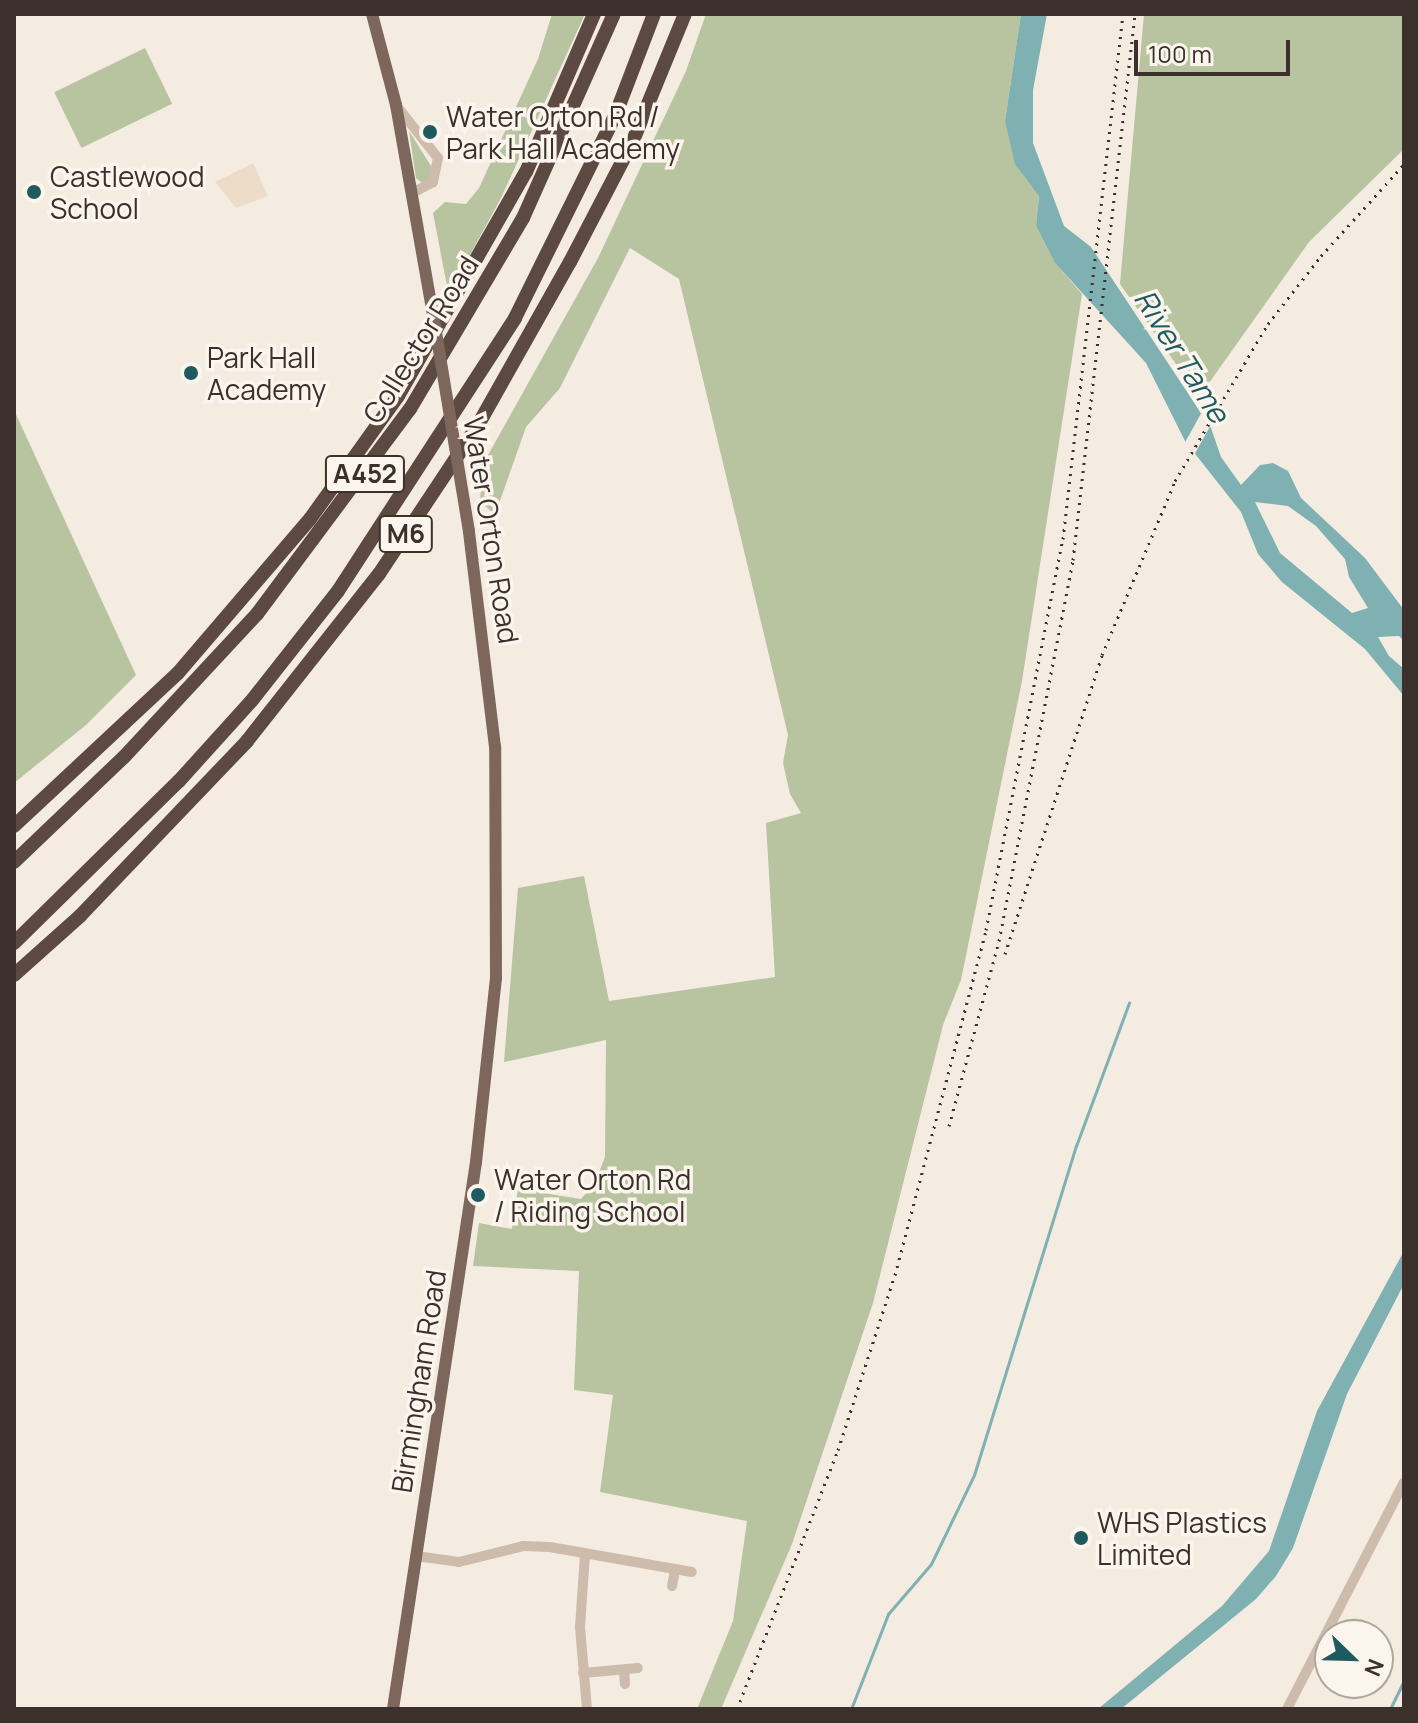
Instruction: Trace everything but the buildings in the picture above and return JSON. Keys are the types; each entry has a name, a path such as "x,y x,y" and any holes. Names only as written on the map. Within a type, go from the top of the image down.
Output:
{"highway":[{"name":"Collector Road","path":"14,826 113,738 245,598 398,396 526,172 594,14"},
{"name":"Collector Road","path":"14,862 124,757 257,614 393,434 523,218 614,14"},
{"name":"M6","path":"14,943 179,781 253,699 338,591 515,318 615,116 654,14"},
{"name":"M6","path":"14,975 80,916 247,741 379,574 478,425 570,262 632,143 685,14"}],"main road":[{"name":"Water Orton Road","path":"372,14 396,105 412,193 469,531 490,678 499,815 489,1060"},
{"name":"Birmingham Road","path":"393,1709 489,1060"}],"street":[{"path":"396,105 438,158 433,182 412,193"},
{"path":"14,819 113,738"},
{"path":"1287,1709 1404,1482"},
{"path":"416,1556 459,1562 523,1546 692,1572"},
{"path":"585,1554 580,1627 587,1709"},
{"path":"672,1586 675,1570"},
{"path":"583,1673 638,1668"},
{"path":"624,1670 625,1684"}],"green space":[{"path":"552,14 585,14 501,198 453,286 447,286 433,213 445,202 466,204 479,188 538,59"},
{"path":"706,14 1021,14 1005,121 1039,196 1036,226 1055,263 1082,294 1022,681 961,980 943,1025 873,1303 792,1544 721,1709 697,1709 733,1621 747,1521 600,1492 613,1395 574,1390 579,1271 473,1266 479,1223 512,1229 518,1189 581,1199 595,1183 605,1157 606,1040 504,1062 518,888 584,876 609,1001 775,977 766,823 801,813 790,794 783,763 788,735 679,279 630,248 560,388 526,427 495,515 480,501 483,464 598,258 686,71"},
{"path":"1144,14 1404,14 1404,149 1309,242 1199,397 1120,284"},
{"path":"145,48 172,104 81,148 54,92"},
{"path":"409,131 431,166 430,180 422,183 416,178"},
{"path":"14,410 136,675 86,725 14,783"}],"shaded area":[{"path":"253,163 268,196 236,208 215,182"}],"water":[{"path":"1021,14 1047,14 1033,90 1033,143 1064,226 1091,247 1211,428 1221,457 1241,485 1260,465 1273,463 1288,471 1301,498 1365,558 1404,610 1404,641 1399,636 1378,637 1389,656 1404,669 1404,696 1365,649 1282,582 1258,554 1241,512 1185,441 1146,363 1055,263 1036,226 1039,196 1015,164 1005,121","holes":["1255,502 1288,506 1316,526 1345,559 1349,577 1368,608 1352,613 1280,553"]},
{"path":"1404,1251 1404,1284 1347,1394 1293,1548 1276,1576 1256,1599 1121,1709 1098,1709 1222,1606 1269,1551 1317,1411"}],"pier":[{"path":"1203,410 1212,423 1193,457 1183,446"}],"waterway":[{"path":"851,1709 888,1614 931,1564 974,1475 1076,1146 1129,1003"},
{"path":"1390,1709 1404,1680"}],"railway":[{"path":"737,1709 838,1450 895,1275 986,930 1063,539 1123,14"},
{"path":"949,1126 999,941 1073,560 1135,14"},
{"path":"1005,954 1102,655 1175,481 1268,324 1321,256 1404,164"}],"place":[{"name":"Water Orton Rd / Park Hall Academy","path":"430,132"},
{"name":"Castlewood School","path":"34,192"},
{"name":"Park Hall Academy","path":"191,373"},
{"name":"Water Orton Rd / Riding School","path":"478,1195"},
{"name":"WHS Plastics Limited","path":"1081,1538"}],"water label":[{"name":"River Tame","path":"1182,356"}]}
